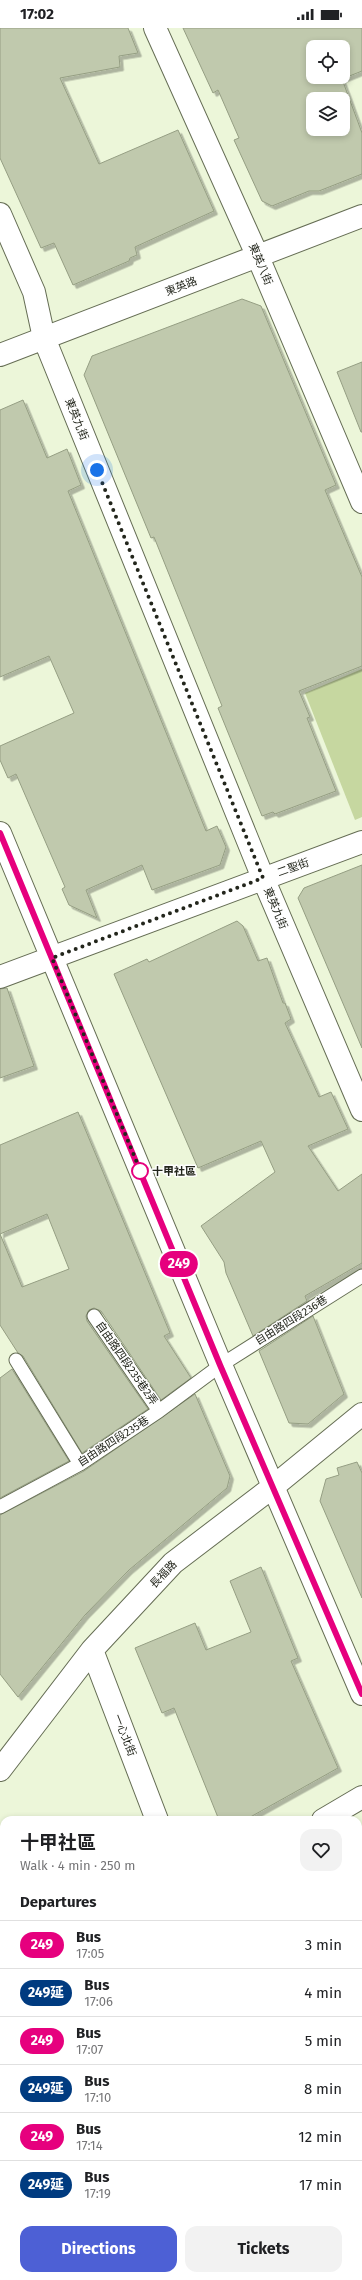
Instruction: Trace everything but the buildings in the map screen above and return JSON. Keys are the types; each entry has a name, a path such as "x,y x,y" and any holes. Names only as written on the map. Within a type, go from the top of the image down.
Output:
{"street":[{"name":"東英八街","path":"155,28 258,257 362,502"},
{"name":"東英九街","path":"0,214 34,292 44,338 263,878 362,1110"},
{"name":"東英路","path":"0,355 362,216"},
{"path":"0,833 220,1365 274,1486 362,1694"},
{"name":"二聖街","path":"0,976 362,842"},
{"name":"長福路","path":"0,1770 92,1650 173,1563 274,1486 362,1414"},
{"name":"一心北街","path":"92,1650 155,1816"},
{"path":"330,1816 362,1797"}],"lane":[{"name":"自由路四段236巷","path":"220,1365 362,1276"},
{"name":"自由路四段235巷2弄","path":"94,1316 159,1411"},
{"path":"16,1360 80,1464"},
{"name":"自由路四段235巷","path":"0,1507 80,1464 159,1411 220,1365"}],"green space":[{"path":"362,669 362,817 355,820 305,693"}],"bus line":[{"name":"249","path":"0,833 220,1365 274,1486 362,1694"}],"place":[{"name":"十甲社區","path":"140,1171"}],"route":[{"path":"97,470 263,878 52,958 143,1177 140,1171"}]}
